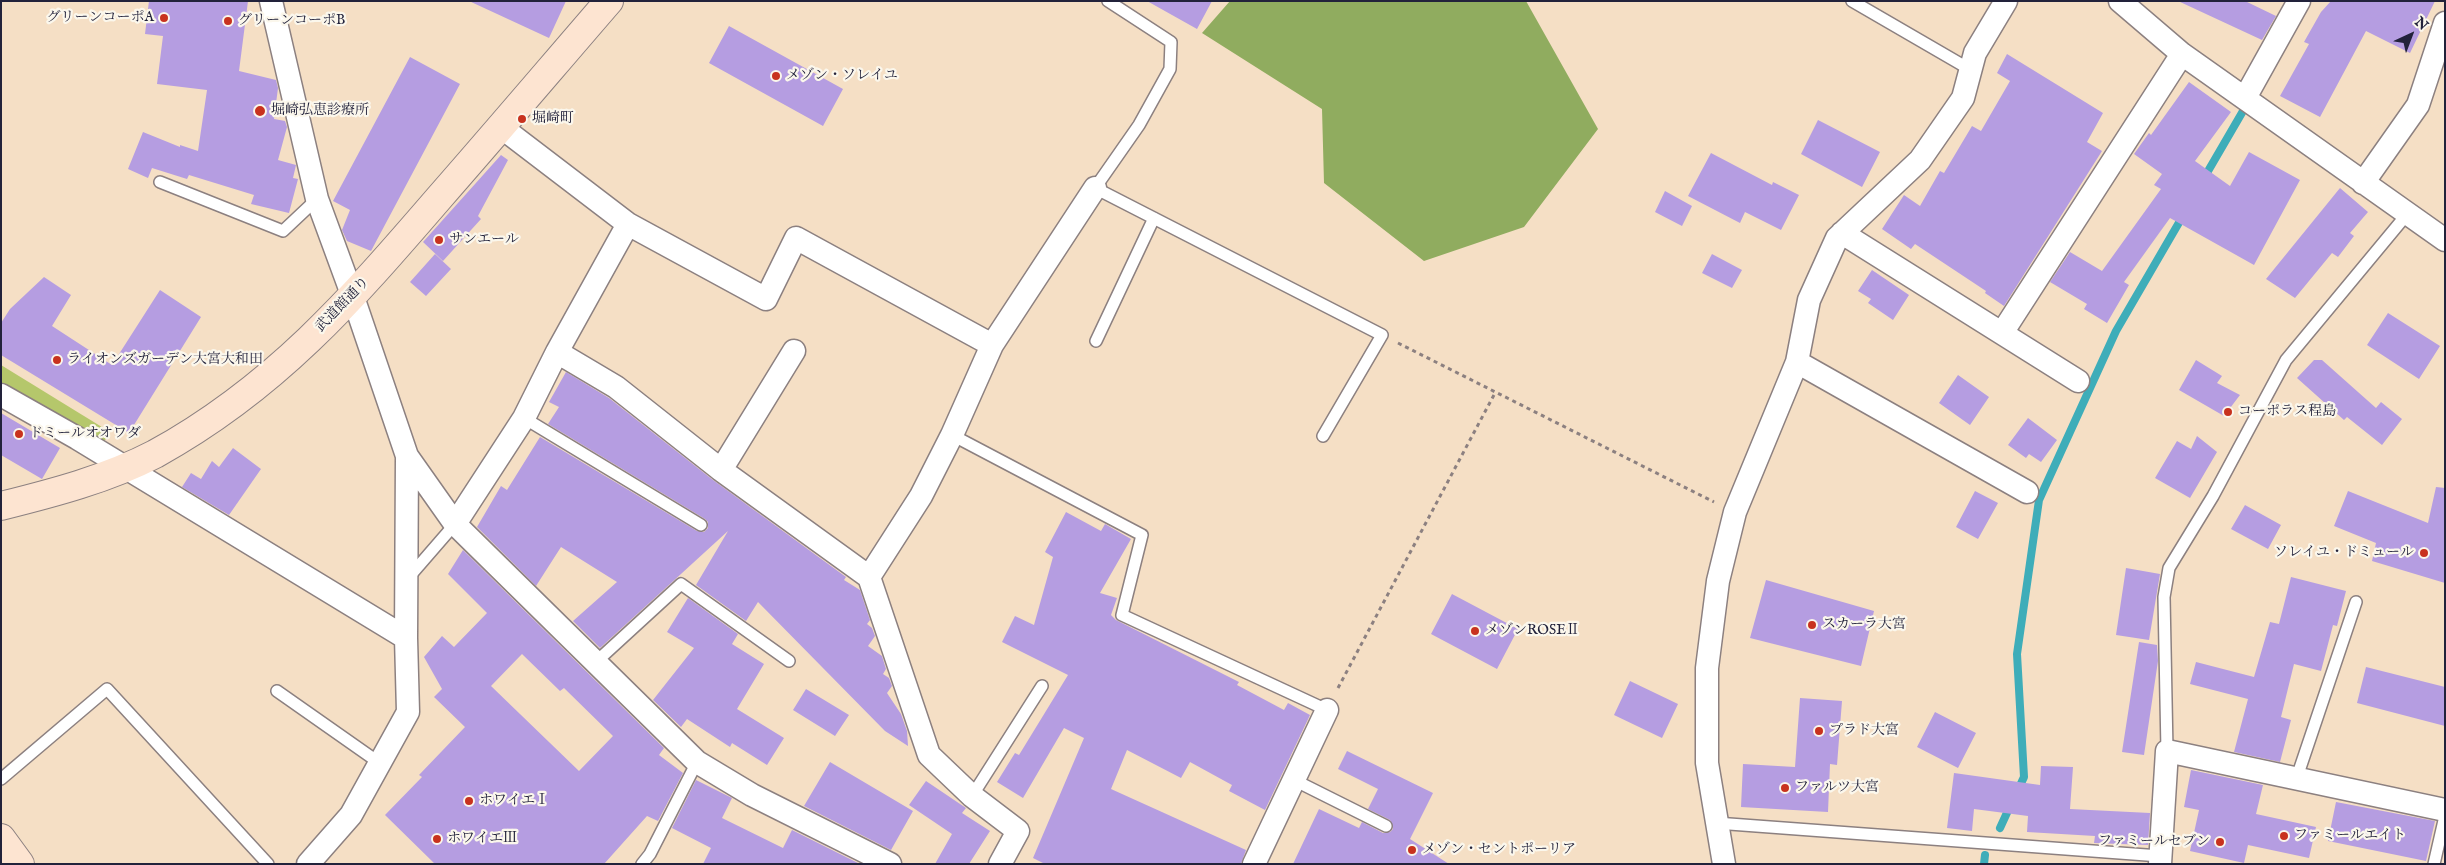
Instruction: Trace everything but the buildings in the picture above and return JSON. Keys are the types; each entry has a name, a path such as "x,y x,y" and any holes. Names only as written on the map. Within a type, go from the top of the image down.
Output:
{"street":[{"path":"271,1 317,199 353,297 407,456 455,524 597,661 697,762 752,795 890,864"},
{"name":"武道館通り","path":"1,506 92,480 152,455 233,405 304,346 353,297 609,1"},
{"path":"1724,864 1707,763 1707,668 1718,581 1735,512 1797,362 1809,300 1837,238 1920,160 1963,98 1976,53 2006,1"},
{"path":"2244,98 2299,1"},
{"path":"2128,4 2182,54 2445,240"},
{"path":"2362,183 2418,105 2445,23"},
{"path":"2002,333 2182,54"},
{"path":"501,127 628,224 766,299 796,238 992,345"},
{"path":"869,577 921,496 952,435 992,345 1095,188"},
{"path":"455,524 524,418 557,352 628,224"},
{"path":"1842,233 2078,381"},
{"path":"721,470 794,351"},
{"path":"557,352 616,387 721,470 869,577 929,755 972,796 1018,831 1000,864"},
{"path":"1797,362 2027,492"},
{"path":"1,395 124,467 406,638"},
{"path":"308,864 351,815 381,764 408,712 406,638 407,456"},
{"path":"1254,864 1327,710"},
{"path":"2160,860 2167,751 2297,777 2445,810"},
{"path":"1,838 20,864"}],"lane":[{"path":"1108,1 1126,6 1170,42 1170,69 1139,125 1095,188 1382,335 1323,436"},
{"path":"1852,1 1971,70"},
{"path":"160,182 283,231 317,199"},
{"path":"2167,751 2164,597 2169,568 2213,496 2286,360 2408,213"},
{"path":"1096,341 1154,218"},
{"path":"524,418 701,525"},
{"path":"952,435 1142,535 1122,615 1327,710"},
{"path":"406,580 455,524"},
{"path":"597,661 681,584 789,661"},
{"path":"2297,777 2356,602"},
{"path":"972,796 1042,686"},
{"path":"1,779 107,688 268,864"},
{"path":"277,691 381,764"},
{"path":"642,864 650,854 697,762"},
{"path":"1294,780 1386,826"},
{"path":"2434,864 2445,816"},
{"path":"1716,823 2160,860"}],"path":[{"path":"1382,335 1735,512"},
{"path":"1327,710 1496,393"}],"green space":[{"path":"1230,1 1526,1 1598,129 1524,227 1424,261 1324,183 1322,109 1202,33"},
{"path":"1,365 110,432 102,445 1,384"}],"waterway":[{"path":"2204,178 2243,111"},
{"path":"2017,792 2024,777 2017,654 2039,500 2116,331 2184,214"},
{"path":"2000,828 2011,804"},
{"path":"1984,864 1985,855"}],"place":[{"name":"グリーンコーポA","path":"164,18"},
{"name":"グリーンコーポB","path":"228,21"},
{"name":"メゾン・ソレイユ","path":"776,76"},
{"name":"堀崎弘恵診療所","path":"260,111"},
{"name":"堀崎町","path":"522,119"},
{"name":"サンエール","path":"439,240"},
{"name":"ライオンズガーデン大宮大和田","path":"57,360"},
{"name":"コーポラス程島","path":"2228,412"},
{"name":"ドミールオオワダ","path":"19,434"},
{"name":"ソレイユ・ドミュール","path":"2424,553"},
{"name":"スカーラ大宮","path":"1812,625"},
{"name":"メゾンROSEⅡ","path":"1475,631"},
{"name":"プラド大宮","path":"1819,731"},
{"name":"ファルツ大宮","path":"1785,788"},
{"name":"ホワイエⅠ","path":"469,801"},
{"name":"ファミールエイト","path":"2284,836"},
{"name":"ホワイエⅢ","path":"437,839"},
{"name":"ファミールセブン","path":"2220,842"},
{"name":"メゾン・セントポーリア","path":"1412,850"}]}
